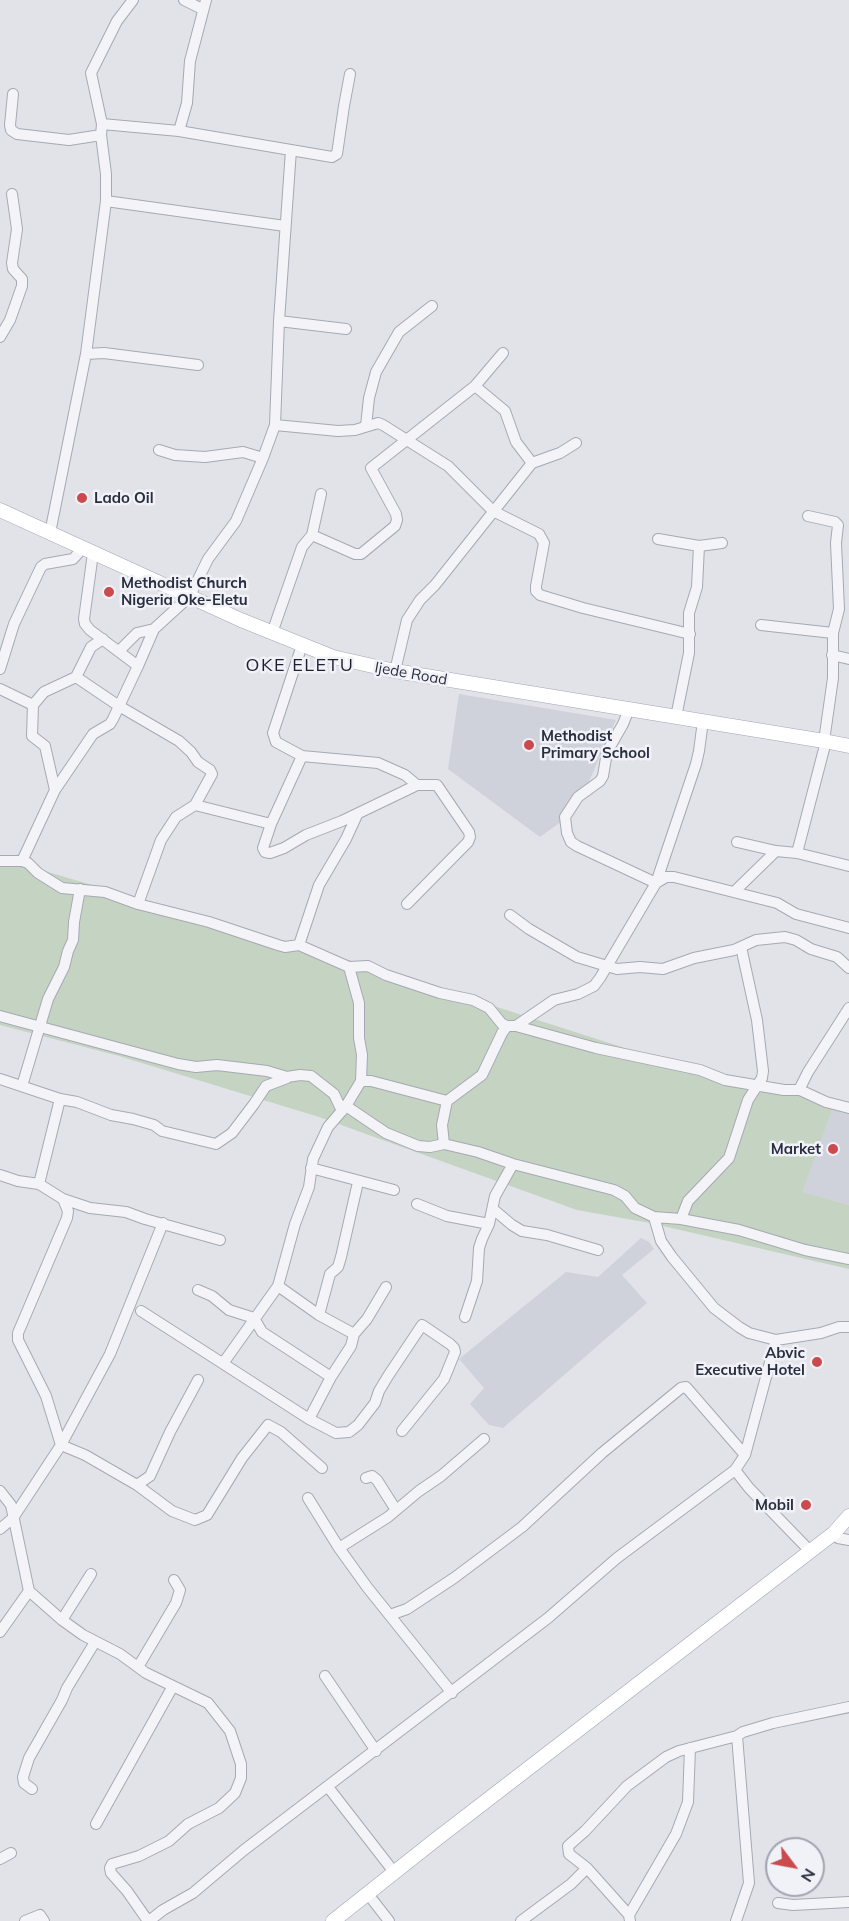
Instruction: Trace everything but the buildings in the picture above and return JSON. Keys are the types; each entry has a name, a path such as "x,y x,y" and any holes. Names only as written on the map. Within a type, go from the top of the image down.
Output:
{"main road":[{"name":"Ijede Road","path":"0,510 272,633 333,657 395,671 849,746"},
{"path":"343,1921 834,1533 849,1516"},
{"path":"333,1921 394,1872 620,1702 844,1539 849,1526"}],"street":[{"path":"50,533 87,354 106,201 106,174 101,129 91,73 117,21 133,0"},
{"path":"179,131 187,103 190,61 204,5 184,0"},
{"path":"13,94 10,125 14,133 69,140 101,129 179,131 332,157 337,154 350,74"},
{"path":"22,861 55,790 93,734 110,724 154,629 190,596 208,559 242,510 263,458 275,425 279,321 291,150"},
{"path":"0,337 10,320 22,286 22,279 13,269 12,256 17,229 12,194"},
{"path":"106,201 285,226"},
{"path":"0,267 13,269"},
{"path":"366,426 369,398 376,372 399,332 432,306"},
{"path":"279,321 346,329"},
{"path":"87,354 104,352 198,365"},
{"path":"312,535 361,555 395,526 396,514 371,472 371,468 475,386 503,353"},
{"path":"475,386 506,411 512,435 532,463"},
{"path":"275,425 338,431 378,423 455,471 472,492 493,511 539,534 544,543 536,586 536,591 540,595 690,634"},
{"path":"395,671 403,631 411,611 435,585 532,463 560,453 576,443"},
{"path":"159,450 175,456 205,457 243,452 263,458"},
{"path":"272,633 302,547 312,535 321,494"},
{"path":"797,853 824,748 833,687 832,633 844,610 836,543 838,525 835,522 808,516"},
{"path":"658,539 699,546 722,543"},
{"path":"676,717 689,653 689,613 697,586 699,546"},
{"path":"88,550 84,619 90,630 138,666"},
{"path":"0,669 14,624 41,567 45,564 73,559 88,550"},
{"path":"761,625 832,633"},
{"path":"119,651 137,633 154,629"},
{"path":"55,790 45,746 32,736 33,705 44,692 76,677 91,647 103,639"},
{"path":"302,645 273,733 276,742 302,756 378,763 405,775 417,785"},
{"path":"832,655 849,659"},
{"path":"76,677 119,706 179,741 198,762 210,770 212,777 195,805 176,817 161,840 138,904"},
{"path":"0,689 33,705"},
{"path":"629,709 607,752 600,782 578,797 566,817 566,824 571,842 577,846 656,883"},
{"path":"444,1144 442,1125 447,1101 482,1075 507,1027 554,1000 578,994 594,986 606,967 656,883 696,764 703,721"},
{"path":"302,756 271,825 263,848 265,852 270,853 306,835 357,815 417,785 437,785 469,832 470,837 468,842 407,904"},
{"path":"195,805 271,825"},
{"path":"299,945 319,885 357,815"},
{"path":"738,842 849,866"},
{"path":"735,891 776,851"},
{"path":"0,861 28,863 44,878 62,888 105,892 138,904 209,922 285,947 299,945 349,967 368,966 379,972 441,993 480,1002 495,1013 507,1027 700,1070 725,1080 799,1090 826,1102 849,1108"},
{"path":"656,883 674,876 777,903 796,914 849,928"},
{"path":"22,1086 48,999 64,967 73,940 80,889"},
{"path":"510,915 577,957 617,969 640,967 663,969 694,958 734,950 756,940 768,938 792,938 811,949 837,957 849,968"},
{"path":"681,1219 688,1201 729,1158 744,1110 762,1078 757,1020 741,947"},
{"path":"219,1362 224,1362 229,1358 254,1318 278,1286 295,1224 309,1187 313,1159 328,1127 344,1108 361,1081 363,1062 359,1038 359,1003 349,967"},
{"path":"799,1090 849,1008"},
{"path":"0,1016 178,1064 196,1067 217,1065 267,1071 287,1077"},
{"path":"0,1079 60,1099 77,1101 111,1115 154,1125 162,1131 216,1144 232,1133 266,1086 287,1077 306,1075 317,1079 334,1094 344,1108 386,1133 410,1143 430,1147 444,1144 614,1190 625,1196 635,1208 654,1217 681,1219 739,1230 805,1250 849,1259"},
{"path":"361,1081 368,1080 447,1101"},
{"path":"39,1184 60,1099"},
{"path":"465,1317 477,1281 479,1248 489,1224 495,1196 513,1164"},
{"path":"311,1168 394,1190"},
{"path":"0,1175 39,1184 63,1199 90,1208 126,1212 220,1240"},
{"path":"319,1315 330,1274 338,1267 341,1257 357,1182"},
{"path":"61,1445 46,1396 18,1340 18,1333 67,1218 68,1211 63,1199"},
{"path":"417,1204 447,1216 489,1224"},
{"path":"493,1209 522,1231 547,1235 598,1250"},
{"path":"654,1217 661,1241 714,1308 729,1321 749,1333 776,1340 849,1326"},
{"path":"0,1529 13,1518 61,1445 110,1354 163,1223"},
{"path":"278,1286 319,1315 354,1334"},
{"path":"309,1419 331,1377 351,1346 354,1334 367,1319 386,1287"},
{"path":"198,1290 212,1296 229,1310 254,1318 262,1332 331,1377"},
{"path":"141,1311 309,1419 336,1433 349,1432 358,1425 375,1403 388,1376 422,1325 450,1344 455,1352 444,1379 402,1431"},
{"path":"0,1491 11,1505 29,1591 62,1620 95,1642 208,1703 226,1724 241,1764 241,1778 236,1793 219,1808 188,1824 177,1835 155,1849 112,1864 111,1873 149,1921 193,1893 244,1850 548,1618 617,1558 735,1470 745,1455 776,1340"},
{"path":"137,1485 150,1476 198,1380"},
{"path":"390,1614 407,1609 454,1578 522,1527 602,1453 681,1388 686,1387 690,1391 745,1455"},
{"path":"61,1445 85,1455 137,1485 172,1511 195,1520 207,1515 242,1458 268,1425 281,1432 322,1468"},
{"path":"339,1548 396,1510 484,1439"},
{"path":"735,1470 749,1488 810,1551"},
{"path":"366,1478 372,1476 377,1480 396,1510"},
{"path":"308,1498 339,1548 452,1693"},
{"path":"62,1620 91,1574"},
{"path":"138,1667 176,1603 180,1590 174,1580"},
{"path":"0,1632 29,1591"},
{"path":"32,1789 24,1783 23,1777 29,1758 95,1642"},
{"path":"325,1676 376,1751"},
{"path":"96,1824 173,1686"},
{"path":"690,1748 688,1802 676,1834 629,1918 587,1868 569,1854 568,1846 627,1785 666,1757 690,1748 737,1736 773,1723 849,1707"},
{"path":"736,1921 749,1883 737,1736"},
{"path":"328,1787 394,1872"},
{"path":"0,1859 11,1853"},
{"path":"521,1921 571,1884 587,1868"},
{"path":"371,1898 389,1921"},
{"path":"778,1903 793,1905 849,1902"},
{"path":"26,1921 40,1915 44,1921"}],"shaded area":[{"name":"Methodist Primary School","path":"459,694 616,720 576,811 540,837 448,769"},
{"name":"Market","path":"835,1102 849,1105 849,1205 801,1192"},
{"path":"641,1238 649,1242 654,1249 622,1275 647,1303 503,1428 489,1425 470,1404 484,1388 459,1359 566,1272 598,1277"}],"green space":[{"path":"0,858 369,966 653,1057 835,1102 802,1192 849,1205 849,1269 650,1223 577,1210 319,1117 119,1056 0,1025"}],"place":[{"name":"Lado Oil","path":"82,498"},
{"name":"Methodist Church Nigeria Oke-Eletu","path":"109,592"},
{"name":"Methodist Primary School","path":"529,745"},
{"name":"Market","path":"833,1149"},
{"name":"Abvic Executive Hotel","path":"817,1362"},
{"name":"Mobil","path":"806,1505"}],"district":[{"name":"OKE ELETU","path":"300,666"}]}
